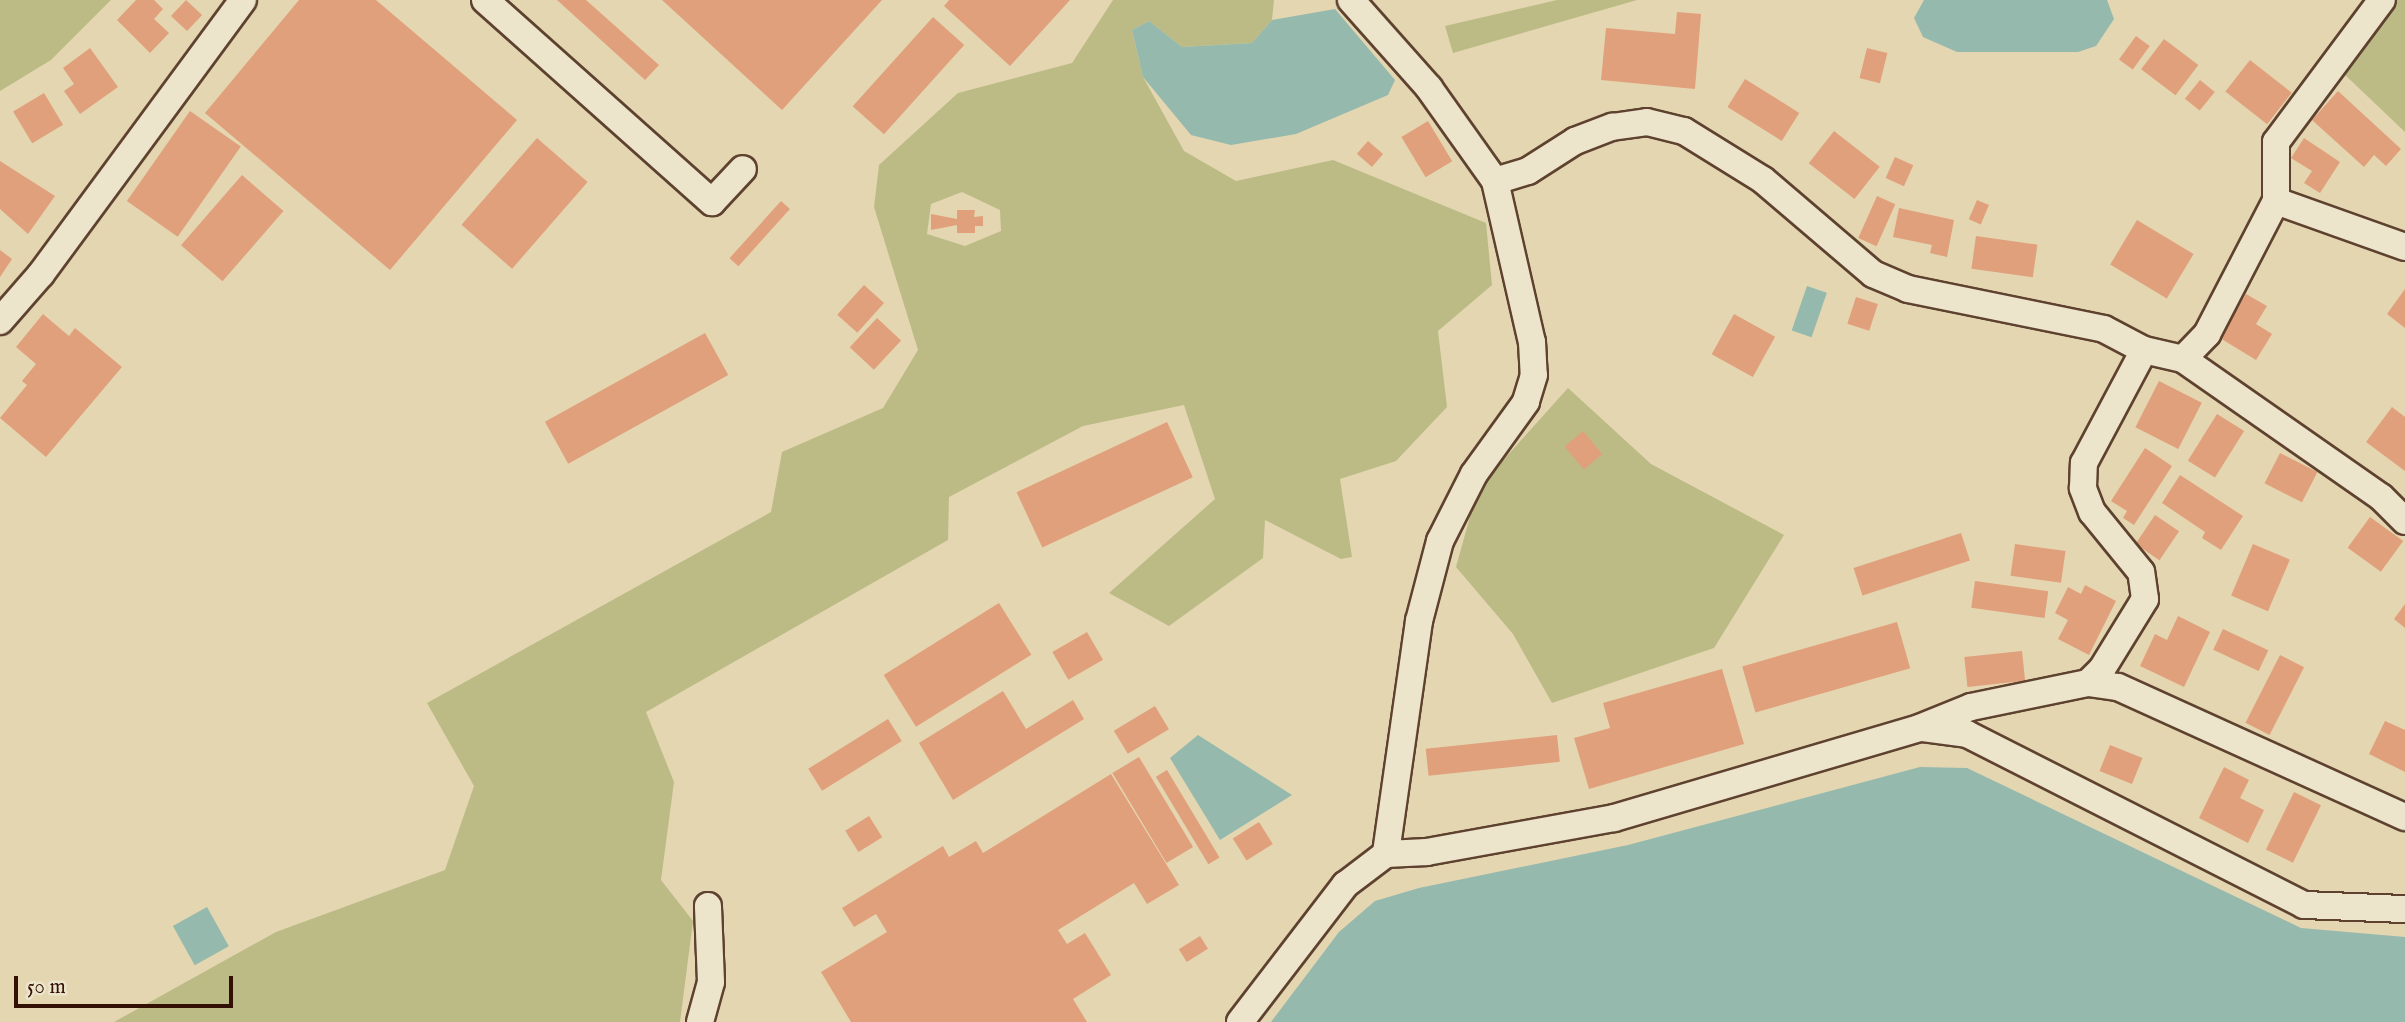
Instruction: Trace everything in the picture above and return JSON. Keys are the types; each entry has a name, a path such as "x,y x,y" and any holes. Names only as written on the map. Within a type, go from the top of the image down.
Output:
{"street":[{"path":"0,321 41,274 243,0"},
{"path":"485,0 712,202 743,169"},
{"path":"1351,0 1429,88 1495,181 1532,342 1534,375 1526,401 1474,474 1440,541 1419,621 1386,854"},
{"path":"2183,359 2207,334 2276,201 2276,142 2382,0"},
{"path":"1495,181 1528,171 1575,141 1612,127 1647,122 1684,131 1763,180 1873,274 1908,289 2104,329 2144,349 2183,359 2381,496 2405,521"},
{"path":"2276,201 2405,247"},
{"path":"2088,683 2102,669 2145,598 2141,572 2092,512 2083,488 2084,463 2144,349"},
{"path":"1240,1022 1345,885 1386,854 1427,852 1614,818 1919,728 1971,707 2088,683 2118,687 2405,817"},
{"path":"1919,728 1967,734 2304,905 2405,909"},
{"path":"700,1022 711,982 708,906"}],"shaded area":[{"path":"0,0 111,0 51,60 0,91"},
{"path":"1113,0 1274,0 1272,20 1252,43 1182,47 1149,21 1132,30 1143,77 1184,151 1236,181 1333,160 1486,223 1492,285 1438,331 1447,407 1396,461 1340,479 1352,557 1341,559 1265,520 1263,558 1169,626 1109,593 1215,499 1184,405 1083,426 949,497 948,540 646,712 674,782 661,880 693,921 680,1022 114,1022 276,932 445,870 474,786 427,703 771,512 782,452 883,408 918,350 874,207 879,165 958,93 1072,63","holes":["962,192 1000,210 1001,231 965,246 927,234 931,204"]},
{"path":"1557,0 1637,0 1453,53 1445,26"},
{"path":"2395,0 2405,0 2405,132 2342,72"},
{"path":"1568,388 1651,464 1784,535 1714,648 1552,703 1513,634 1456,567 1478,488"}],"water":[{"path":"1924,0 2107,0 2114,19 2096,46 2078,52 1957,52 1923,37 1914,18"},
{"path":"1335,9 1395,80 1388,95 1296,134 1231,145 1191,135 1143,77 1132,30 1149,21 1182,47 1252,43 1272,20"},
{"path":"1807,286 1827,293 1812,337 1792,330"},
{"path":"1198,735 1292,795 1220,840 1170,758"},
{"path":"1920,767 1967,768 2301,928 2405,937 2405,1022 1271,1022 1339,932 1375,901 1419,888 1628,845"},
{"path":"207,907 229,946 195,965 173,926"}],"building":[{"path":"136,0 154,0 163,9 154,19 169,33 150,53 117,20"},
{"path":"186,0 202,15 187,31 171,16"},
{"path":"299,0 376,0 517,120 390,270 205,113"},
{"path":"557,0 586,0 659,65 645,80"},
{"path":"662,0 882,0 782,110"},
{"path":"949,0 1070,0 1010,66 944,6"},
{"path":"1677,12 1701,14 1695,89 1601,80 1606,28 1675,34"},
{"path":"933,17 964,45 884,134 853,106"},
{"path":"2136,36 2150,46 2133,69 2119,59"},
{"path":"2164,39 2198,65 2175,95 2141,69"},
{"path":"90,48 118,87 80,114 64,91 74,84 63,68"},
{"path":"1867,48 1887,53 1880,83 1860,78"},
{"path":"2250,60 2292,93 2267,124 2225,92"},
{"path":"1745,79 1799,113 1782,141 1728,107"},
{"path":"2200,80 2215,92 2200,111 2185,99"},
{"path":"2338,91 2401,149 2386,166 2374,155 2364,167 2312,120"},
{"path":"44,93 63,125 32,143 13,112"},
{"path":"190,111 241,147 178,237 127,201"},
{"path":"1428,121 1452,161 1426,177 1401,137"},
{"path":"1834,131 1880,167 1854,199 1809,163"},
{"path":"537,138 588,182 512,269 462,225"},
{"path":"2304,138 2340,162 2320,193 2304,183 2312,171 2291,158"},
{"path":"1368,141 1383,154 1372,167 1357,154"},
{"path":"1895,157 1913,165 1904,186 1886,178"},
{"path":"0,161 55,196 28,234 0,209"},
{"path":"242,175 284,211 222,281 181,245"},
{"path":"1877,196 1895,204 1877,246 1858,238"},
{"path":"1977,200 1989,205 1981,224 1969,219"},
{"path":"781,201 790,209 738,266 729,258"},
{"path":"1899,208 1954,220 1947,257 1930,253 1932,245 1893,237"},
{"path":"957,210 975,210 974,217 983,216 983,226 975,226 975,233 957,233 957,225 931,230 931,214 957,219"},
{"path":"2137,220 2194,254 2167,299 2110,265"},
{"path":"1976,236 2037,245 2033,277 1971,269"},
{"path":"0,250 12,259 0,277"},
{"path":"864,285 884,303 857,333 837,315"},
{"path":"2405,289 2405,328 2387,314"},
{"path":"2246,294 2267,306 2256,324 2272,334 2256,360 2220,338"},
{"path":"1856,297 1878,304 1869,331 1847,324"},
{"path":"43,314 69,336 75,328 122,367 46,457 0,418 27,385 22,381 36,364 16,347"},
{"path":"1734,314 1775,337 1753,377 1712,354"},
{"path":"877,318 901,341 874,370 850,347"},
{"path":"705,333 728,375 568,464 545,422"},
{"path":"2159,381 2202,403 2178,449 2135,427"},
{"path":"2392,407 2405,417 2405,471 2366,442"},
{"path":"2217,414 2244,431 2215,478 2188,461"},
{"path":"1167,422 1193,477 1042,547 1017,492"},
{"path":"1583,431 1602,454 1584,469 1565,446"},
{"path":"2145,448 2172,466 2134,525 2123,518 2127,511 2111,501"},
{"path":"2280,453 2317,472 2302,502 2265,483"},
{"path":"2180,475 2243,516 2221,550 2202,538 2205,532 2162,503"},
{"path":"2155,515 2179,531 2159,560 2135,544"},
{"path":"2370,517 2403,541 2381,572 2348,548"},
{"path":"1961,533 1970,561 1862,595 1854,568"},
{"path":"2015,544 2066,551 2061,583 2011,576"},
{"path":"2253,544 2290,560 2268,611 2231,596"},
{"path":"1975,581 2048,591 2045,618 1971,608"},
{"path":"2085,585 2116,601 2089,655 2058,639 2068,620 2055,613 2068,587 2081,594"},
{"path":"999,603 1031,655 916,727 884,675"},
{"path":"2405,604 2405,628 2394,619"},
{"path":"2178,616 2210,632 2184,687 2140,666 2155,634 2167,640"},
{"path":"1897,622 1910,668 1755,713 1742,666"},
{"path":"2223,629 2268,650 2259,671 2213,650"},
{"path":"1087,632 1103,660 1068,680 1052,652"},
{"path":"2022,651 2025,681 1967,687 1964,657"},
{"path":"2280,655 2304,667 2270,735 2245,723"},
{"path":"1722,669 1744,744 1589,789 1574,738 1610,728 1603,703"},
{"path":"1003,691 1026,729 1073,700 1084,719 953,800 919,743"},
{"path":"1155,706 1169,729 1128,754 1114,731"},
{"path":"888,719 902,741 822,791 808,769"},
{"path":"2385,721 2405,730 2405,772 2369,754"},
{"path":"1557,735 1560,762 1429,776 1426,749"},
{"path":"2110,745 2142,758 2132,784 2100,771"},
{"path":"1139,757 1193,847 1167,863 1112,773"},
{"path":"2224,767 2249,780 2240,798 2264,810 2248,843 2199,818"},
{"path":"1167,770 1220,857 1208,864 1156,777"},
{"path":"1111,774 1179,885 1147,904 1134,883 1058,930 1067,944 1085,933 1111,975 1073,999 1087,1022 851,1022 821,972 887,932 876,914 854,927 842,908 943,846 949,857 976,841 983,853"},
{"path":"2294,792 2321,805 2293,863 2266,850"},
{"path":"869,816 882,837 859,852 845,831"},
{"path":"1259,822 1273,844 1246,860 1233,838"},
{"path":"1200,936 1208,949 1187,962 1179,949"}]}
